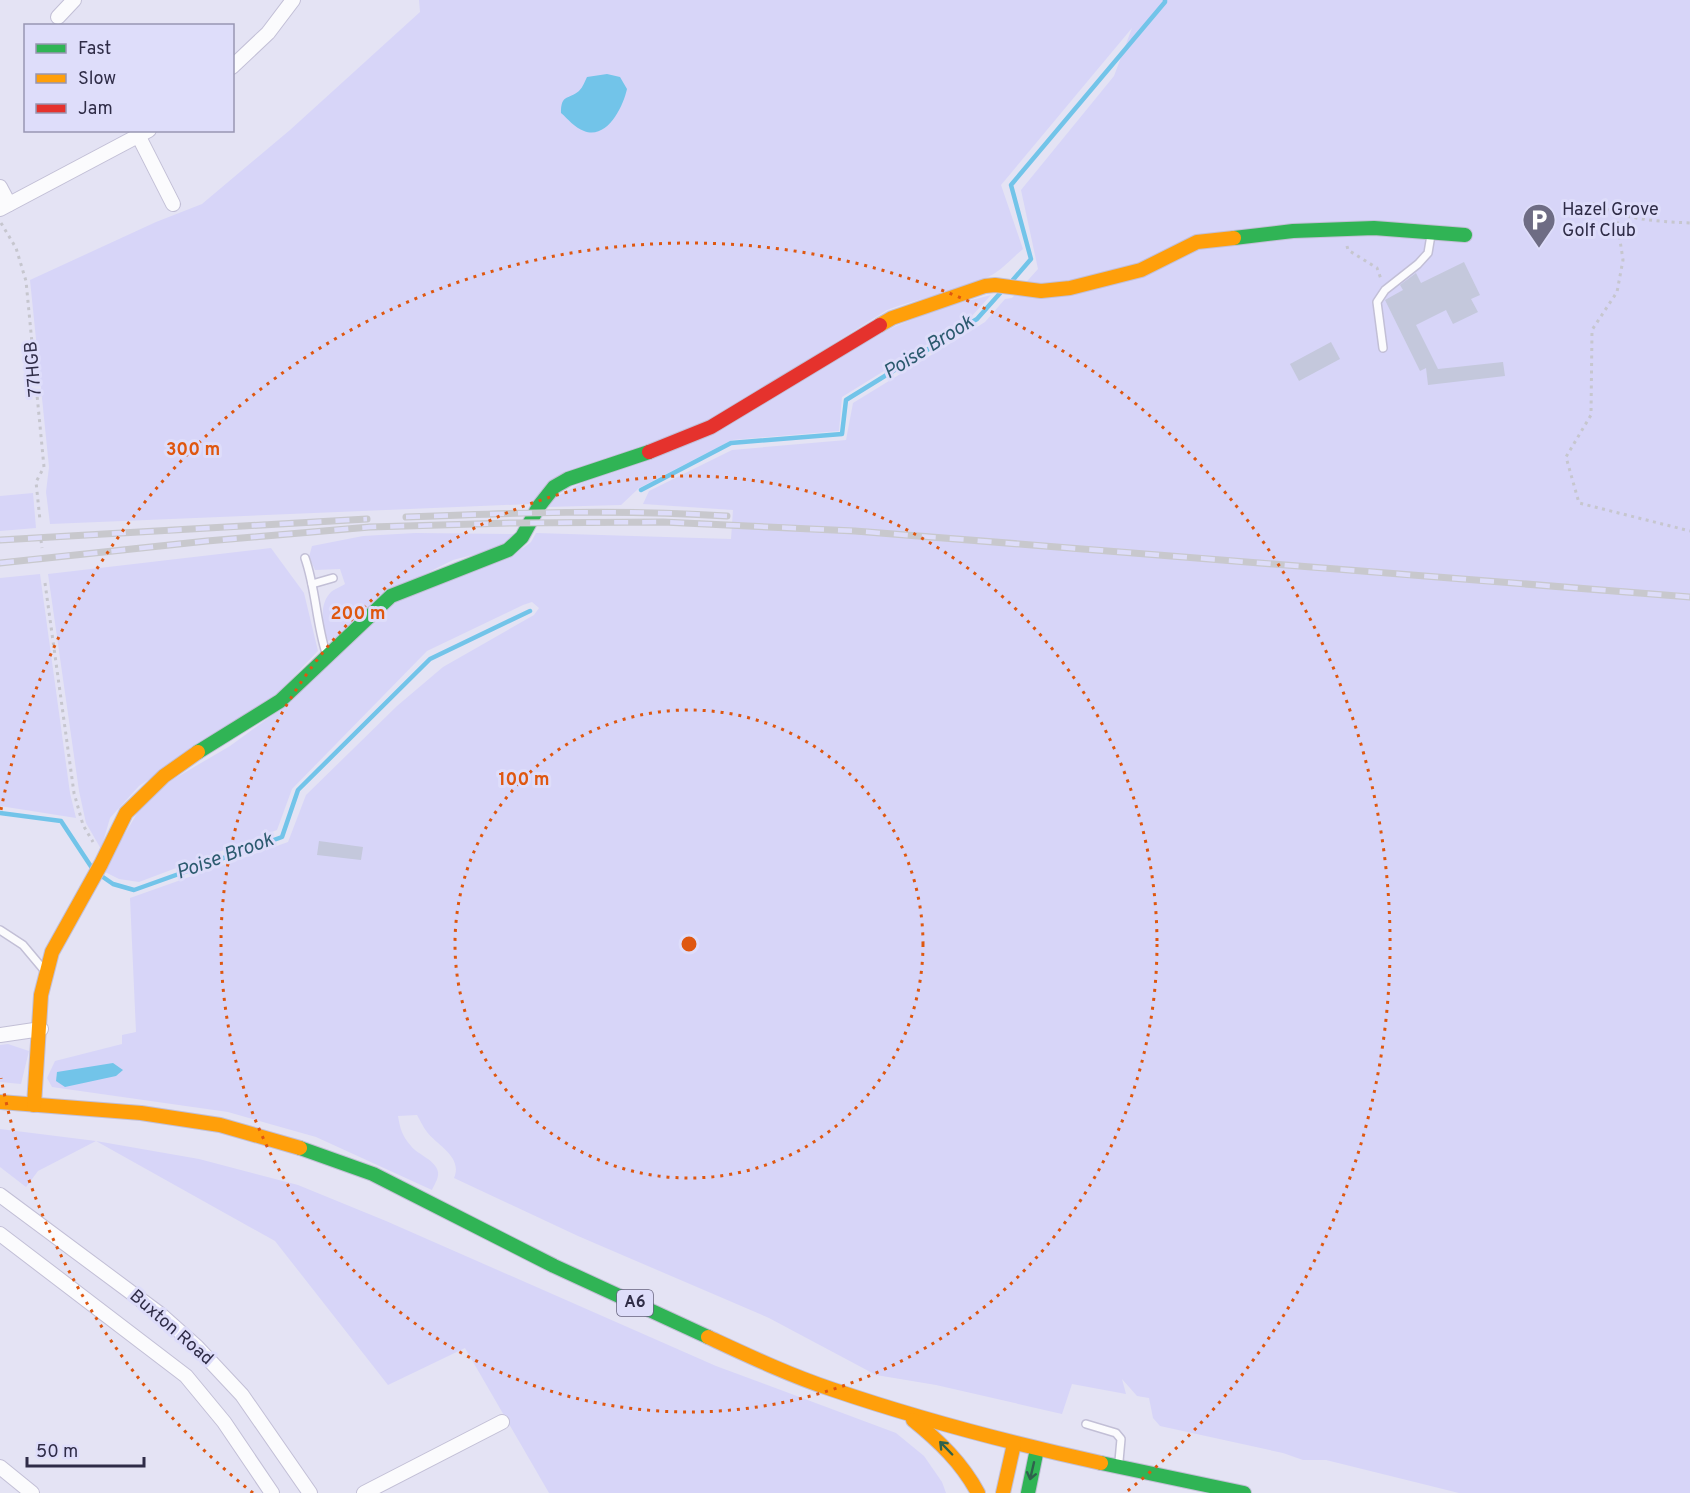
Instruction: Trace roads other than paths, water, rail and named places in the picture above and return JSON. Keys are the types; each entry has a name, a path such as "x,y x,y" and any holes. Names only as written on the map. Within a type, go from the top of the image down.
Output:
{"main road":[{"path":"34,1104 41,1029 41,995 52,952 126,813 183,761 280,701 391,596 508,550 522,537 544,499 555,487 568,479 682,440 711,427 892,318 985,286 995,285 1041,291 1070,288 1141,270 1197,242 1293,231 1374,228 1465,235"},
{"name":"A6","path":"0,1102 141,1113 220,1125 309,1150 373,1174 554,1266 769,1365 831,1389 1014,1444 1244,1493"},
{"path":"904,1412 946,1447 969,1475 978,1493"},
{"path":"1003,1493 1014,1444"},
{"path":"1028,1493 1037,1449"}],"street":[{"path":"58,17 74,0"},
{"path":"234,66 268,33 293,0"},
{"path":"0,187 4,206 144,134 173,204"},
{"path":"0,1035 41,1029"},
{"name":"Buxton Road","path":"0,1195 160,1314 184,1335 242,1395 310,1493"},
{"name":"Buxton Road","path":"0,1234 186,1376 225,1422 272,1493"},
{"path":"364,1493 502,1422"},
{"path":"0,1467 32,1493"}],"lane":[{"path":"1383,348 1377,302 1385,290 1428,254 1431,232"},
{"path":"305,558 326,656"},
{"path":"312,584 333,578"},
{"path":"0,930 23,945 47,974"},
{"path":"1086,1424 1116,1433 1121,1439 1118,1467"}],"waterway":[{"name":"Poise Brook","path":"1012,281 1031,259 1011,185 1165,0"},
{"name":"Poise Brook","path":"641,490 731,443 842,434 846,400 977,319 1002,291"},
{"name":"Poise Brook","path":"100,875 113,884 134,890 282,837 298,790 430,659 530,611"},
{"name":"Poise Brook","path":"0,813 61,821 92,868"}],"railway":[{"path":"406,517 607,512 727,516"},
{"path":"0,540 367,519"},
{"path":"0,563 207,541 370,527 663,522 855,531 1690,597"}],"place":[{"name":"Hazel Grove Golf Club","path":"1539,249"}]}
